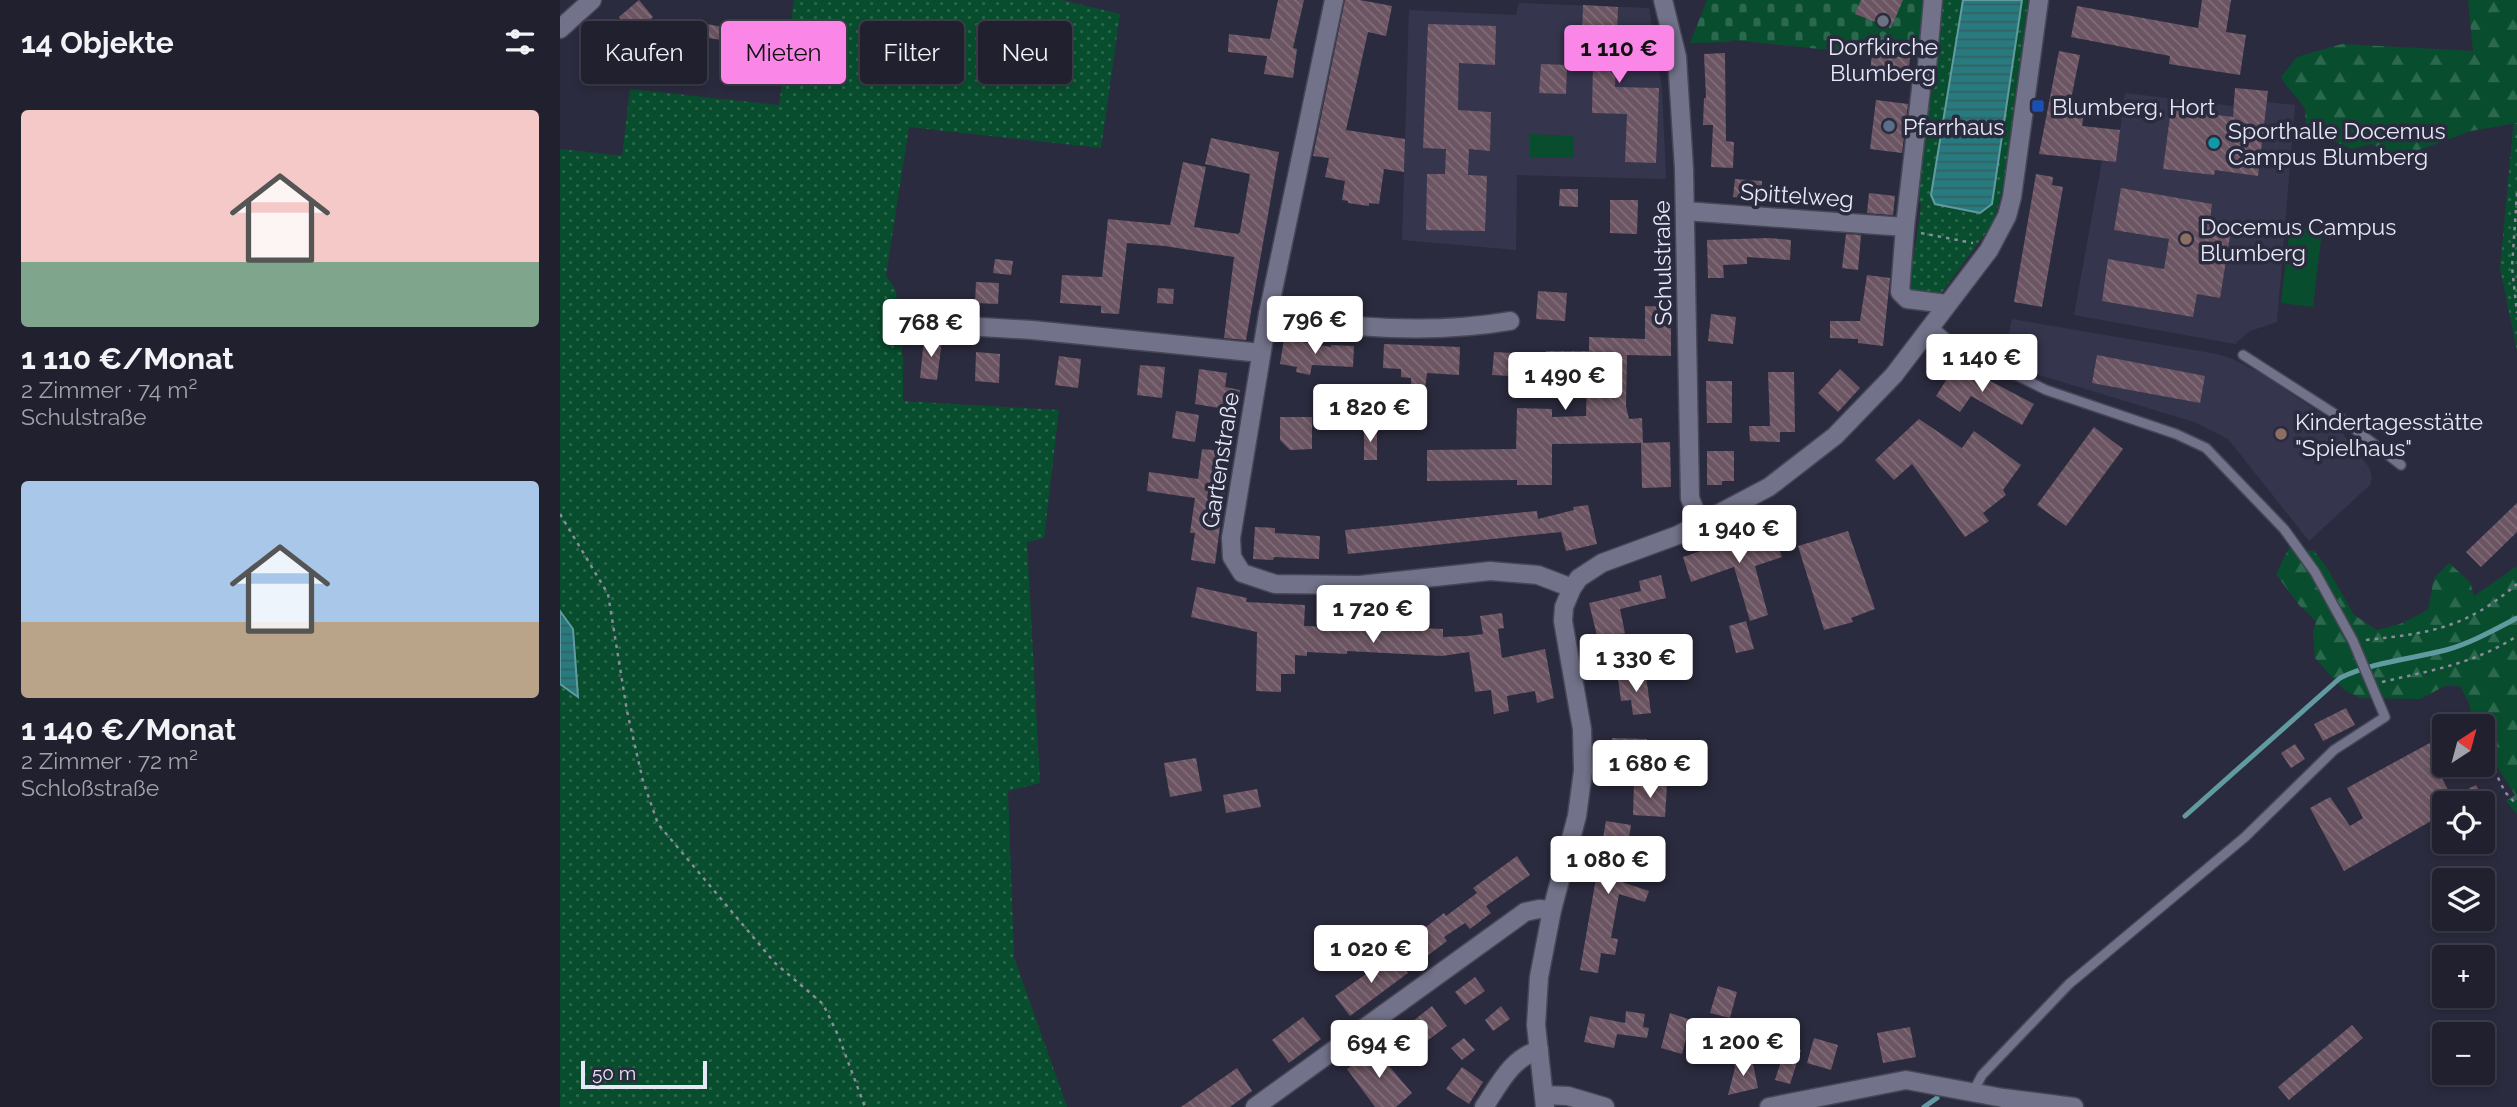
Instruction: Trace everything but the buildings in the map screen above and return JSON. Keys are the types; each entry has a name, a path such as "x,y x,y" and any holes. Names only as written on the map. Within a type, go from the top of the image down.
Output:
{"street":[{"path":"560,29 592,0"},
{"name":"Gartenstraße","path":"1334,0 1268,314 1231,538 1232,558 1242,573 1275,584 1331,586 1513,571 1538,575 1572,588"},
{"name":"Schulstraße","path":"1663,0 1676,57 1685,211 1690,498 1700,524"},
{"path":"1933,0 1899,292 1908,299 1947,304"},
{"path":"1605,1107 1568,1096 1544,1101 1536,1025 1539,976 1552,910 1577,816 1583,771 1582,729 1563,621 1564,607 1579,578 1602,563 1678,535 1769,487 1835,436 1894,375 1989,250 2007,216 2012,197 2039,0"},
{"name":"Spittelweg","path":"1685,211 1905,227"},
{"path":"1268,314 1354,325 1402,327 1479,326 1510,321"},
{"path":"932,324 1032,330 1261,353"},
{"path":"1255,1107 1525,912 1552,910"},
{"path":"1484,1107 1515,1063 1522,1056 1539,1050"},
{"path":"1769,1107 1906,1080 2074,1107"}],"lane":[{"path":"1931,325 1952,343 2046,390 2176,434 2206,448 2284,529 2315,572 2353,641 2385,717 2334,750 2245,838 2069,984 1982,1074 1973,1092"},
{"path":"2243,355 2338,416 2401,465"}],"path":[{"path":"2517,193 2512,268 2517,313"},
{"path":"1905,227 1914,232 1982,244 1989,250"},
{"path":"560,514 608,594 627,711 643,781 659,824 775,963 823,1004 838,1035 865,1107"},
{"path":"2353,641 2417,634 2459,623 2481,611 2517,584"},
{"path":"2370,685 2468,662 2517,636"},
{"path":"2496,774 2505,792 2517,805"}],"shaded area":[{"path":"1963,0 2022,0 1992,204 1980,213 1935,204 1931,195"},
{"path":"1519,3 1649,8 1662,88 1666,179 1517,175 1516,250 1402,240 1409,10 1516,15"},
{"name":"Docemus Campus Blumberg","path":"2125,93 2233,106 2234,99 2295,105 2277,322 2250,331 2235,344 2074,315 2102,161 2116,162"},
{"name":"Kindertagesstätte \"Spielhaus\"","path":"2012,319 2233,359 2262,374 2339,429 2369,467 2372,477 2370,485 2309,541 2228,439 2194,422 2013,367 2014,362 2003,359"},
{"path":"560,611 573,629 578,697 560,684"}],"green space":[{"path":"794,0 1062,0 1120,14 1101,148 909,127 886,275 896,291 903,359 903,401 1059,410 1044,538 1027,542 1040,783 1008,791 1014,957 1067,1107 560,1107 560,684 564,686 573,629 560,611 560,149 622,156 630,89 779,105 782,84 846,84 846,21 791,21"},
{"path":"1707,0 1926,0 1920,59 1732,40 1690,43"},
{"path":"1936,0 2028,0 2004,185 1993,223 1937,299 1911,296 1907,258 1915,251 1921,205 1916,196"},
{"path":"2468,0 2517,0 2517,123 2471,131 2397,158 2372,144 2352,149 2305,128 2304,107 2281,77 2297,57 2342,44 2473,51"},
{"path":"2517,86 2517,351 2500,268"},
{"path":"1530,134 1574,136 1573,158 1530,157"},
{"path":"2290,227 2322,231 2313,307 2281,303"},
{"path":"2289,548 2314,551 2326,566 2354,615 2377,630 2400,624 2428,610 2434,578 2449,563 2470,582 2474,596 2517,566 2517,814 2506,801 2515,795 2496,765 2496,714 2471,714 2460,686 2445,686 2420,699 2360,698 2343,689 2315,658 2313,633 2316,621 2299,605 2276,574"}],"waterway":[{"path":"2185,816 2340,678 2379,664 2455,647 2517,618"},
{"path":"1924,1107 1937,1098"}],"place":[{"name":"Dorfkirche Blumberg","path":"1883,21"},
{"name":"Blumberg, Hort","path":"2038,106"},
{"name":"Pfarrhaus","path":"1889,126"},
{"name":"Sporthalle Docemus Campus Blumberg","path":"2214,143"},
{"name":"Docemus Campus Blumberg","path":"2186,239"},
{"name":"Kindertagesstätte \"Spielhaus\"","path":"2281,434"}]}
